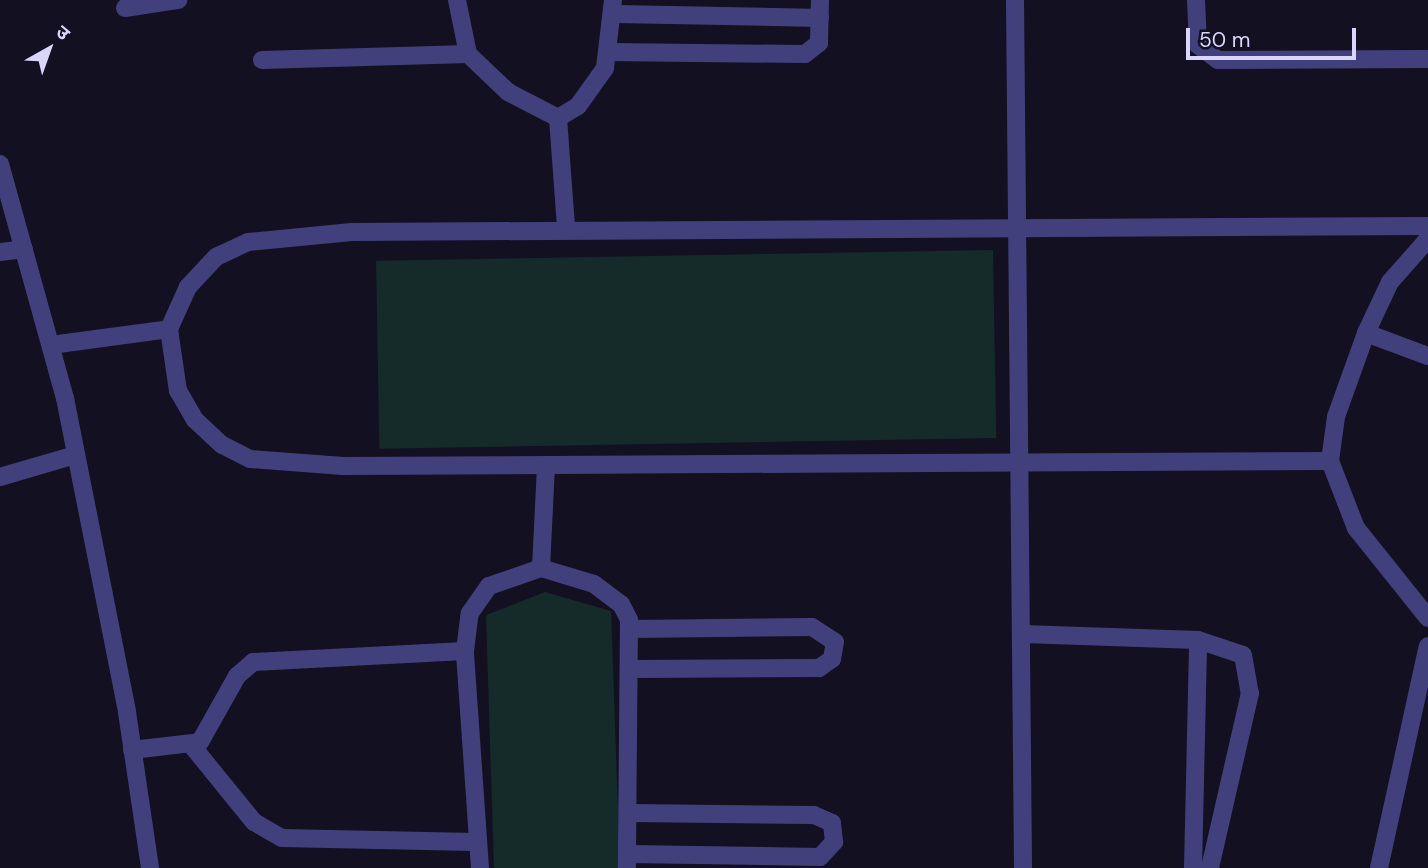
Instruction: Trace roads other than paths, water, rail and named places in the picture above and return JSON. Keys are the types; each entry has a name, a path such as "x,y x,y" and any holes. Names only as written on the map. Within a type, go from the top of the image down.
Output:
{"street":[{"path":"125,8 178,0"},
{"path":"457,0 468,54 508,92 558,118"},
{"path":"608,52 805,54 819,43 820,0"},
{"path":"1016,0 1016,232 1022,463 1023,868"},
{"path":"1196,0 1198,46 1218,60 1428,59"},
{"path":"558,118 592,90 608,52 615,7 820,19"},
{"path":"261,60 468,54"},
{"path":"558,118 566,228"},
{"path":"0,164 51,345 75,455 132,750 150,868"},
{"path":"1330,461 546,465 250,459 195,420 178,391 169,329 188,287 216,257 248,242 352,232 566,228 1016,232 1428,226"},
{"path":"1428,239 1390,282 1366,332 1336,417 1330,461 1356,528 1428,618"},
{"path":"0,252 24,249"},
{"path":"51,345 169,329"},
{"path":"1366,332 1428,356"},
{"path":"0,477 75,455"},
{"path":"541,568 546,465"},
{"path":"480,868 474,842 465,651 477,597 506,575 541,568 610,594 621,604 629,629 632,669 628,861 820,857 832,850 832,823 814,816 630,813"},
{"path":"629,629 812,626 835,642 832,659 819,668 632,669"},
{"path":"1023,634 1198,640 1243,655 1251,674 1210,868"},
{"path":"1193,868 1198,640"},
{"path":"1379,868 1428,646"},
{"path":"132,750 193,747 209,733 237,676 253,662 465,651"},
{"path":"193,747 254,822 282,838 474,842"}]}
